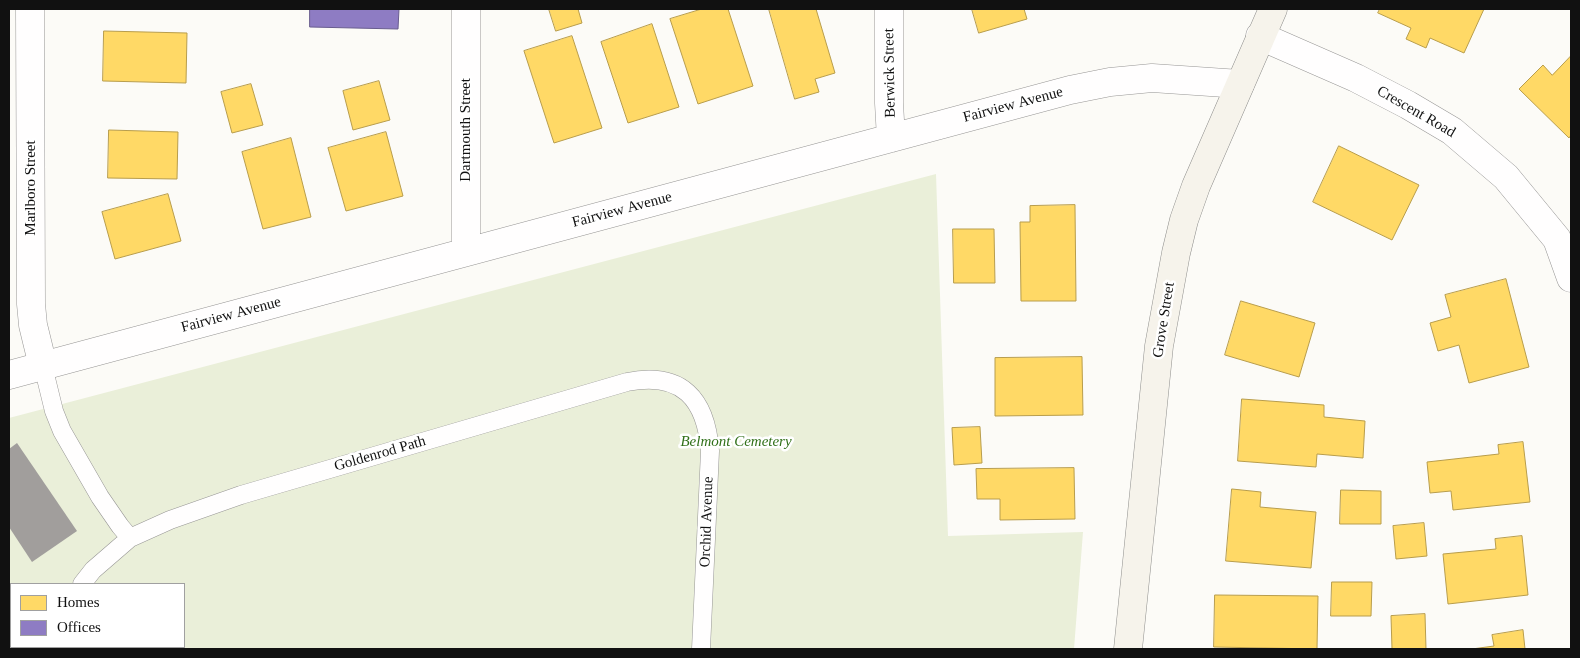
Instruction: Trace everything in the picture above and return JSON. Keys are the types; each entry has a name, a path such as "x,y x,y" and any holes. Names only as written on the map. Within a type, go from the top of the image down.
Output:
{"street":[{"name":"Marlboro Street","path":"30,9 31,304 33,325 43,366"},
{"name":"Dartmouth Street","path":"466,9 466,252"},
{"name":"Berwick Street","path":"889,9 891,138"},
{"name":"Grove Street","path":"1128,649 1159,346 1169,285 1184,220 1196,186 1273,9"},
{"name":"Crescent Road","path":"1260,36 1356,78 1452,131 1506,177 1557,239 1571,278"},
{"name":"Fairview Avenue","path":"9,375 1070,90 1110,82 1169,78 1240,84"}],"lane":[{"path":"43,366 54,411 62,431 100,497 130,538"},
{"name":"Goldenrod Path","path":"83,583 93,570 130,538 170,520 241,495 627,382 655,380 684,389 694,398"},
{"name":"Orchid Avenue","path":"694,398 706,424 710,451 701,649"}],"green space":[{"name":"Belmont Cemetery","path":"936,174 948,536 1083,532 1074,649 9,649 9,418"}],"building: Homes":[{"path":"549,9 578,9 582,23 556,31"},
{"path":"702,9 728,9 753,86 698,104 670,19"},
{"path":"769,9 816,9 835,73 815,79 819,92 795,99"},
{"path":"972,9 1024,9 1027,19 979,33"},
{"path":"1380,9 1484,9 1464,53 1430,38 1426,48 1406,39 1411,28 1378,13"},
{"path":"652,24 679,107 628,123 601,42"},
{"path":"104,31 187,33 186,83 103,81"},
{"path":"572,36 602,128 554,143 524,51"},
{"path":"1571,56 1571,135 1569,138 1519,89 1543,65 1552,75"},
{"path":"379,81 390,120 353,130 343,91"},
{"path":"251,84 263,125 232,133 221,92"},
{"path":"109,130 178,132 177,179 108,178"},
{"path":"386,132 403,196 346,211 328,148"},
{"path":"291,138 311,217 263,229 242,152"},
{"path":"1339,146 1419,185 1392,240 1313,202"},
{"path":"168,194 181,241 115,259 102,212"},
{"path":"1075,205 1076,301 1021,301 1020,222 1030,222 1030,206"},
{"path":"953,229 994,229 995,283 954,283"},
{"path":"1506,279 1529,367 1469,383 1459,345 1438,351 1430,323 1451,317 1445,295"},
{"path":"1241,301 1315,323 1299,377 1225,355"},
{"path":"1082,357 1083,415 995,416 995,358"},
{"path":"1242,399 1324,405 1324,417 1365,421 1363,458 1317,454 1316,467 1238,461"},
{"path":"980,427 982,463 954,465 952,428"},
{"path":"1523,442 1530,502 1453,510 1451,491 1430,493 1427,462 1499,454 1498,445"},
{"path":"1074,468 1075,519 1000,520 1000,499 977,499 976,469"},
{"path":"1232,489 1261,492 1260,507 1316,512 1311,568 1226,561"},
{"path":"1341,490 1381,491 1381,524 1340,524"},
{"path":"1424,523 1427,556 1396,559 1393,526"},
{"path":"1522,536 1528,595 1448,604 1443,554 1496,549 1495,539"},
{"path":"1332,582 1372,582 1371,616 1331,616"},
{"path":"1215,595 1318,596 1317,649 1214,647"},
{"path":"1425,614 1426,649 1392,649 1391,616"},
{"path":"1523,630 1525,649 1472,649 1494,646 1492,635"}],"building: Offices":[{"path":"310,9 399,9 398,29 310,27"}],"building: Other":[{"path":"17,443 77,531 32,562 9,527 9,449"}]}
